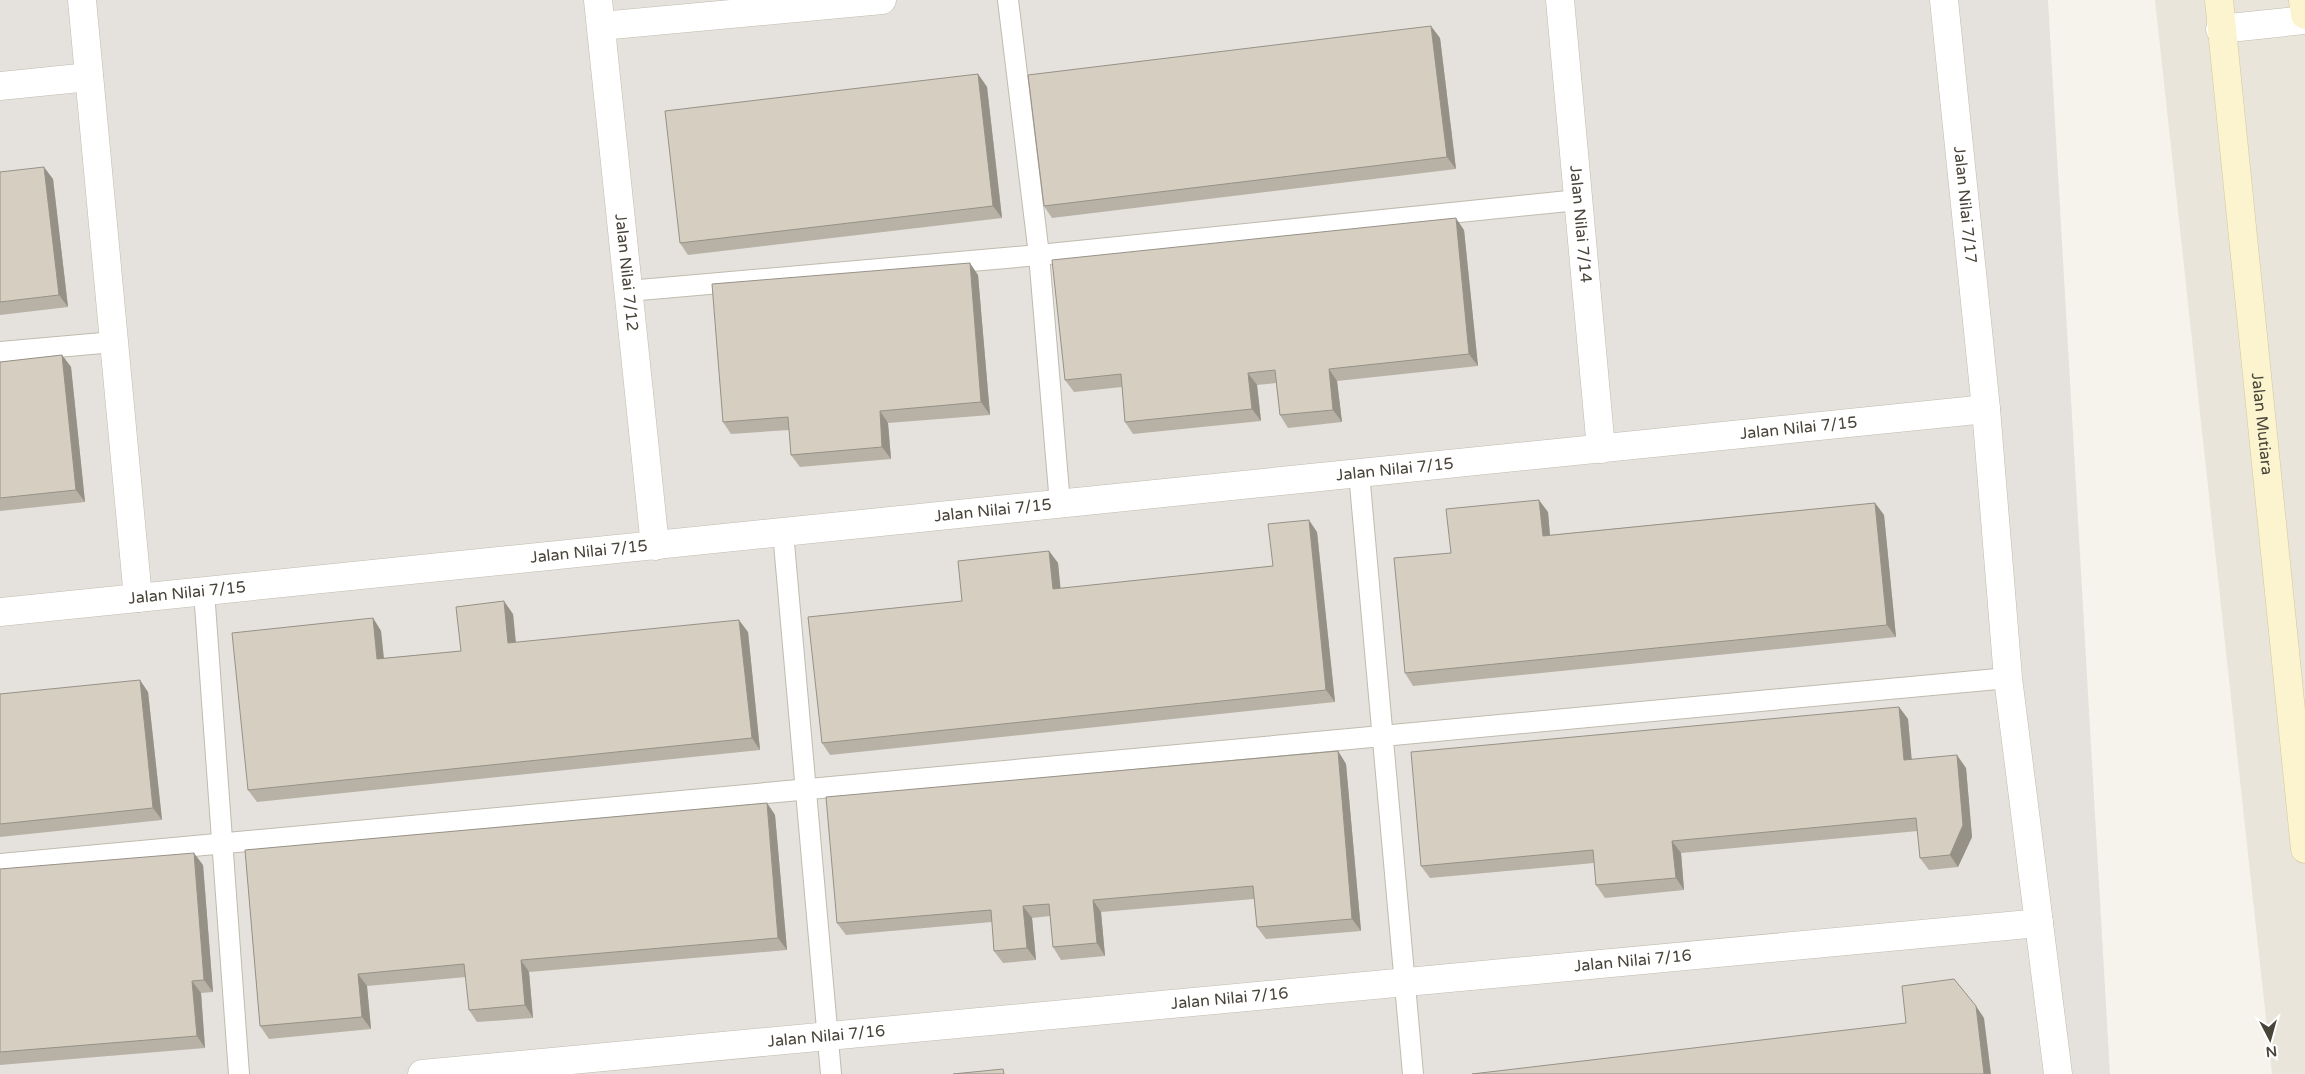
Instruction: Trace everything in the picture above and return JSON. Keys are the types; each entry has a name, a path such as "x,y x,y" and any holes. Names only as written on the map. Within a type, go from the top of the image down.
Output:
{"main road":[{"name":"Jalan Mutiara","path":"2219,0 2220,29 2305,849"},
{"path":"2303,0 2305,16"}],"street":[{"path":"82,0 138,598"},
{"name":"Jalan Nilai 7/12","path":"598,0 654,546"},
{"path":"601,26 882,0"},
{"name":"Jalan Nilai 7/14","path":"1560,0 1601,449"},
{"name":"Jalan Nilai 7/17","path":"1944,0 1986,409 2008,678 2058,1074"},
{"path":"2220,29 2305,20"},
{"path":"0,86 89,77"},
{"name":"Jalan Nilai 7/15","path":"0,612 1986,409"},
{"name":"Jalan Nilai 7/16","path":"422,1074 2039,923"}],"lane":[{"path":"1008,0 1039,255 1060,504"},
{"path":"628,291 1039,255 1578,200"},
{"path":"0,352 114,342"},
{"path":"1359,473 1412,1074"},
{"path":"783,532 831,1074"},
{"path":"204,591 239,1074"},
{"path":"0,864 1383,738 2008,678"}],"shaded area":[{"path":"0,0 2048,0 2110,1074 0,1074"},
{"path":"2155,0 2305,0 2305,1074 2272,1074"}],"building":[{"path":"1431,26 1447,157 1044,206 1028,75"},
{"path":"978,74 993,206 680,243 665,111"},
{"path":"44,167 59,295 0,302 0,172"},
{"path":"1456,218 1469,354 1329,369 1333,410 1280,415 1275,370 1248,373 1252,409 1125,422 1121,374 1065,380 1052,260"},
{"path":"970,263 981,402 880,411 882,447 791,455 788,417 723,422 712,284"},
{"path":"62,355 76,490 0,498 0,362"},
{"path":"1539,500 1543,536 1875,503 1887,625 1405,673 1394,558 1451,553 1446,509"},
{"path":"1309,520 1326,690 822,743 808,617 962,601 958,561 1049,551 1053,589 1273,566 1268,524"},
{"path":"504,601 508,643 739,620 752,738 248,790 232,633 373,618 377,659 461,651 456,607"},
{"path":"140,680 153,808 0,824 0,694"},
{"path":"1899,707 1904,760 1957,755 1963,825 1950,855 1920,858 1916,818 1672,841 1676,878 1596,885 1593,850 1421,866 1411,752"},
{"path":"1338,751 1352,919 1257,927 1253,886 1093,900 1097,943 1053,947 1049,904 1023,906 1027,948 994,951 991,910 837,923 826,797"},
{"path":"767,803 778,938 521,960 525,1005 469,1010 464,964 358,974 362,1017 260,1026 245,850"},
{"path":"194,853 204,980 192,981 197,1036 0,1052 0,869"},
{"path":"1954,979 1976,1006 1984,1074 1472,1074 1906,1023 1902,986"},
{"path":"1003,1069 1004,1074 953,1074"}]}
